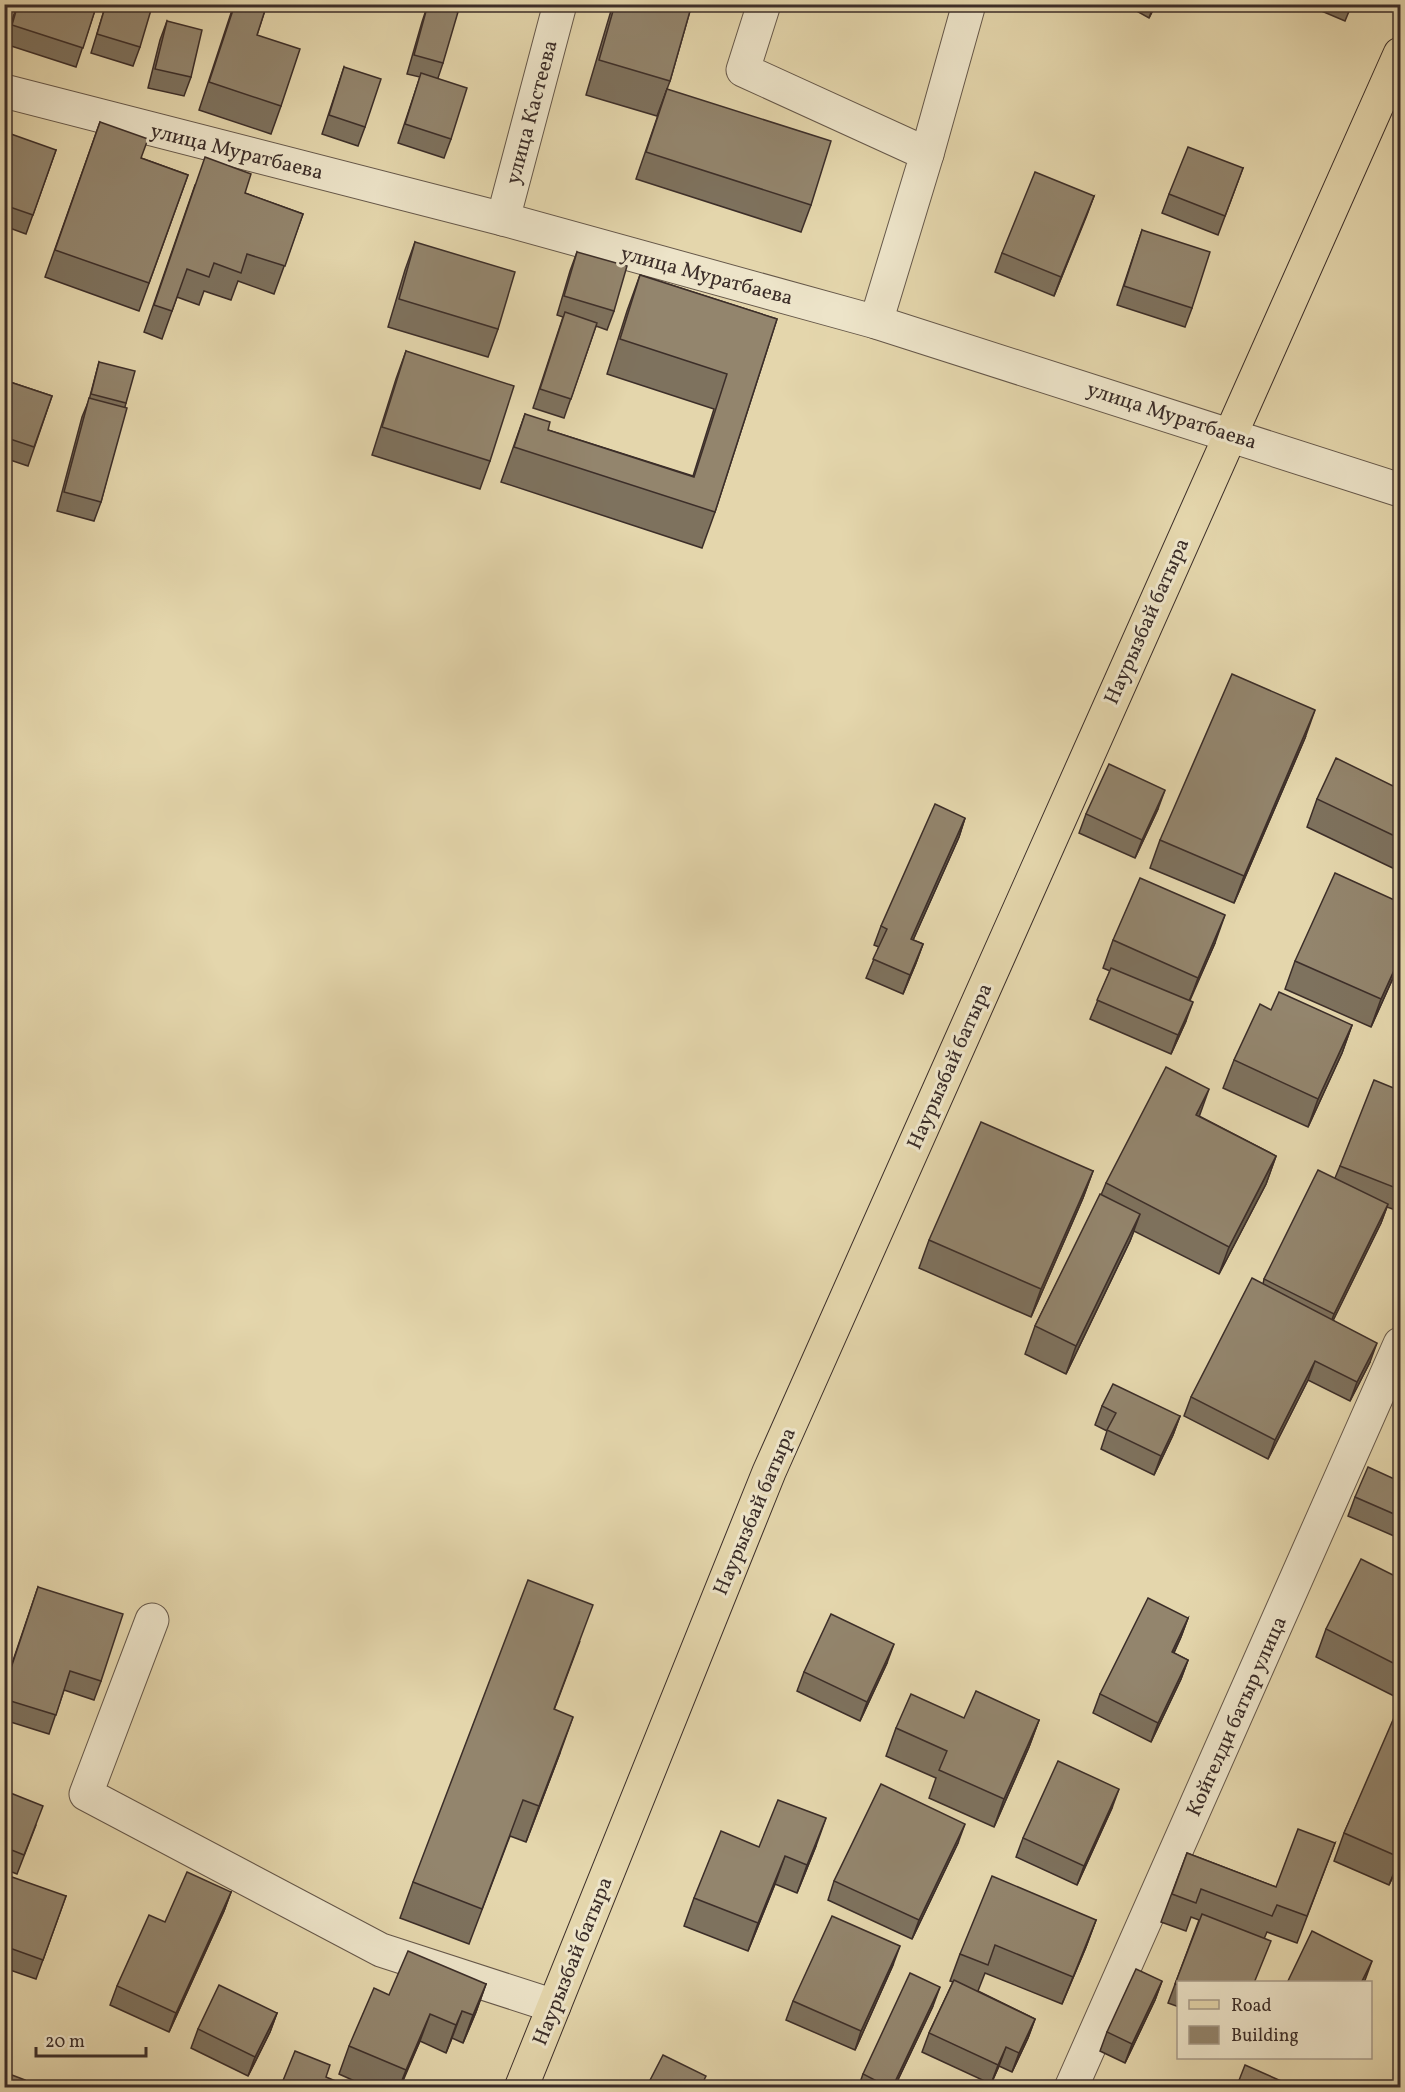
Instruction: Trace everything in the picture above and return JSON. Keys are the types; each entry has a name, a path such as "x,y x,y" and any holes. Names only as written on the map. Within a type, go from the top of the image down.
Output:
{"main road":[{"name":"Наурызбай батыра","path":"521,2088 768,1472 1229,433 1401,54"}],"street":[{"name":"улица Кастеева","path":"503,219 560,4"},
{"path":"764,4 743,70 927,154"},
{"path":"876,322 969,4"},
{"name":"улица Муратбаева","path":"4,91 503,219 876,322 1229,433 1401,490"},
{"name":"Койгелди батыр улица","path":"1071,2088 1401,1344"},
{"path":"152,1620 86,1794 381,1950 554,2006"}],"building":[{"path":"18,4 97,4 83,48 12,25"},
{"path":"106,4 132,4 151,10 140,47 97,34"},
{"path":"235,4 267,4 257,35 300,49 281,106 209,82"},
{"path":"428,4 458,12 443,63 414,55"},
{"path":"615,4 692,4 670,81 599,60"},
{"path":"167,21 202,30 191,77 155,69"},
{"path":"344,67 381,79 365,127 329,115"},
{"path":"421,73 467,88 451,139 405,124"},
{"path":"667,89 831,141 811,205 646,152"},
{"path":"100,122 148,139 141,158 188,175 149,283 55,250"},
{"path":"11,134 56,150 33,215 4,205 4,152"},
{"path":"1188,147 1243,168 1225,216 1169,194"},
{"path":"205,157 251,174 245,193 303,214 285,266 247,254 241,273 214,263 209,277 187,269 172,311 154,305"},
{"path":"1035,172 1094,196 1061,277 1002,253"},
{"path":"1142,230 1210,252 1192,308 1124,286"},
{"path":"415,242 515,272 498,329 399,299"},
{"path":"577,252 627,266 614,311 564,296"},
{"path":"640,275 777,319 715,512 514,447 525,414 550,422 548,430 694,477 727,374 620,339"},
{"path":"565,312 597,323 571,399 540,389"},
{"path":"406,351 514,386 490,461 382,427"},
{"path":"99,362 135,371 126,403 91,394"},
{"path":"4,380 52,396 34,447 4,437"},
{"path":"89,398 127,408 101,502 64,492"},
{"path":"1232,674 1315,710 1244,876 1160,840"},
{"path":"1336,758 1393,786 1401,770 1401,839 1317,799"},
{"path":"1109,764 1165,790 1142,840 1086,814"},
{"path":"935,804 965,818 911,939 923,944 910,975 873,959 887,929 881,926"},
{"path":"1335,873 1401,903 1401,955 1381,999 1295,961"},
{"path":"1140,878 1225,915 1198,978 1113,940"},
{"path":"1111,968 1193,1002 1178,1035 1097,1000"},
{"path":"1279,992 1352,1025 1318,1099 1234,1060 1260,1004 1271,1010"},
{"path":"1166,1067 1209,1089 1196,1115 1276,1156 1229,1247 1106,1183"},
{"path":"1374,1080 1401,1091 1401,1190 1340,1166"},
{"path":"981,1122 1093,1171 1041,1289 929,1240"},
{"path":"1318,1170 1388,1204 1334,1314 1264,1279"},
{"path":"1100,1194 1140,1214 1076,1346 1035,1326"},
{"path":"1252,1278 1377,1343 1357,1382 1315,1361 1275,1440 1191,1397"},
{"path":"1113,1384 1180,1416 1161,1456 1107,1430 1116,1413 1102,1406"},
{"path":"1368,1467 1401,1482 1401,1517 1355,1497"},
{"path":"1361,1559 1401,1579 1401,1667 1326,1629"},
{"path":"528,1580 593,1605 554,1709 573,1717 539,1806 523,1800 482,1909 413,1882"},
{"path":"38,1587 123,1614 101,1681 70,1671 56,1715 4,1699 4,1689"},
{"path":"1148,1598 1188,1618 1172,1652 1188,1660 1158,1723 1100,1694"},
{"path":"831,1614 894,1644 867,1702 804,1672"},
{"path":"976,1691 1039,1720 1004,1799 939,1770 947,1751 896,1728 911,1694 964,1718"},
{"path":"1399,1706 1401,1707 1401,1855 1399,1857 1344,1833"},
{"path":"1058,1761 1119,1789 1084,1866 1023,1838"},
{"path":"881,1784 965,1824 919,1920 834,1881"},
{"path":"8,1792 43,1806 24,1855 4,1847 4,1801"},
{"path":"778,1800 826,1818 807,1865 785,1856 758,1923 694,1898 721,1831 759,1847"},
{"path":"1298,1829 1335,1843 1307,1916 1277,1905 1272,1916 1201,1889 1196,1903 1172,1894 1187,1853 1276,1887"},
{"path":"187,1872 231,1892 176,2013 117,1986 149,1915 165,1922"},
{"path":"992,1876 1096,1920 1073,1977 995,1945 988,1965 960,1954"},
{"path":"12,1877 66,1896 43,1960 4,1946 4,1897"},
{"path":"1202,1914 1271,1941 1255,1981 1177,1981 1177,1984 1175,1984"},
{"path":"832,1916 900,1946 861,2031 793,2001"},
{"path":"1312,1931 1372,1961 1362,1981 1288,1981"},
{"path":"408,1951 486,1984 473,2015 462,2011 456,2025 430,2014 406,2070 349,2046 374,1988 389,1995"},
{"path":"1136,1969 1162,1981 1132,2044 1107,2032"},
{"path":"910,1973 940,1987 890,2088 863,2074"},
{"path":"954,1980 1035,2019 1019,2053 1006,2047 998,2065 929,2033"},
{"path":"219,1985 277,2013 255,2057 198,2029"},
{"path":"295,2051 330,2065 326,2077 352,2088 280,2088"},
{"path":"663,2055 706,2076 700,2088 646,2088"},
{"path":"1245,2065 1297,2088 1236,2088"},
{"path":"4,2072 25,2080 22,2088 4,2088"}]}
